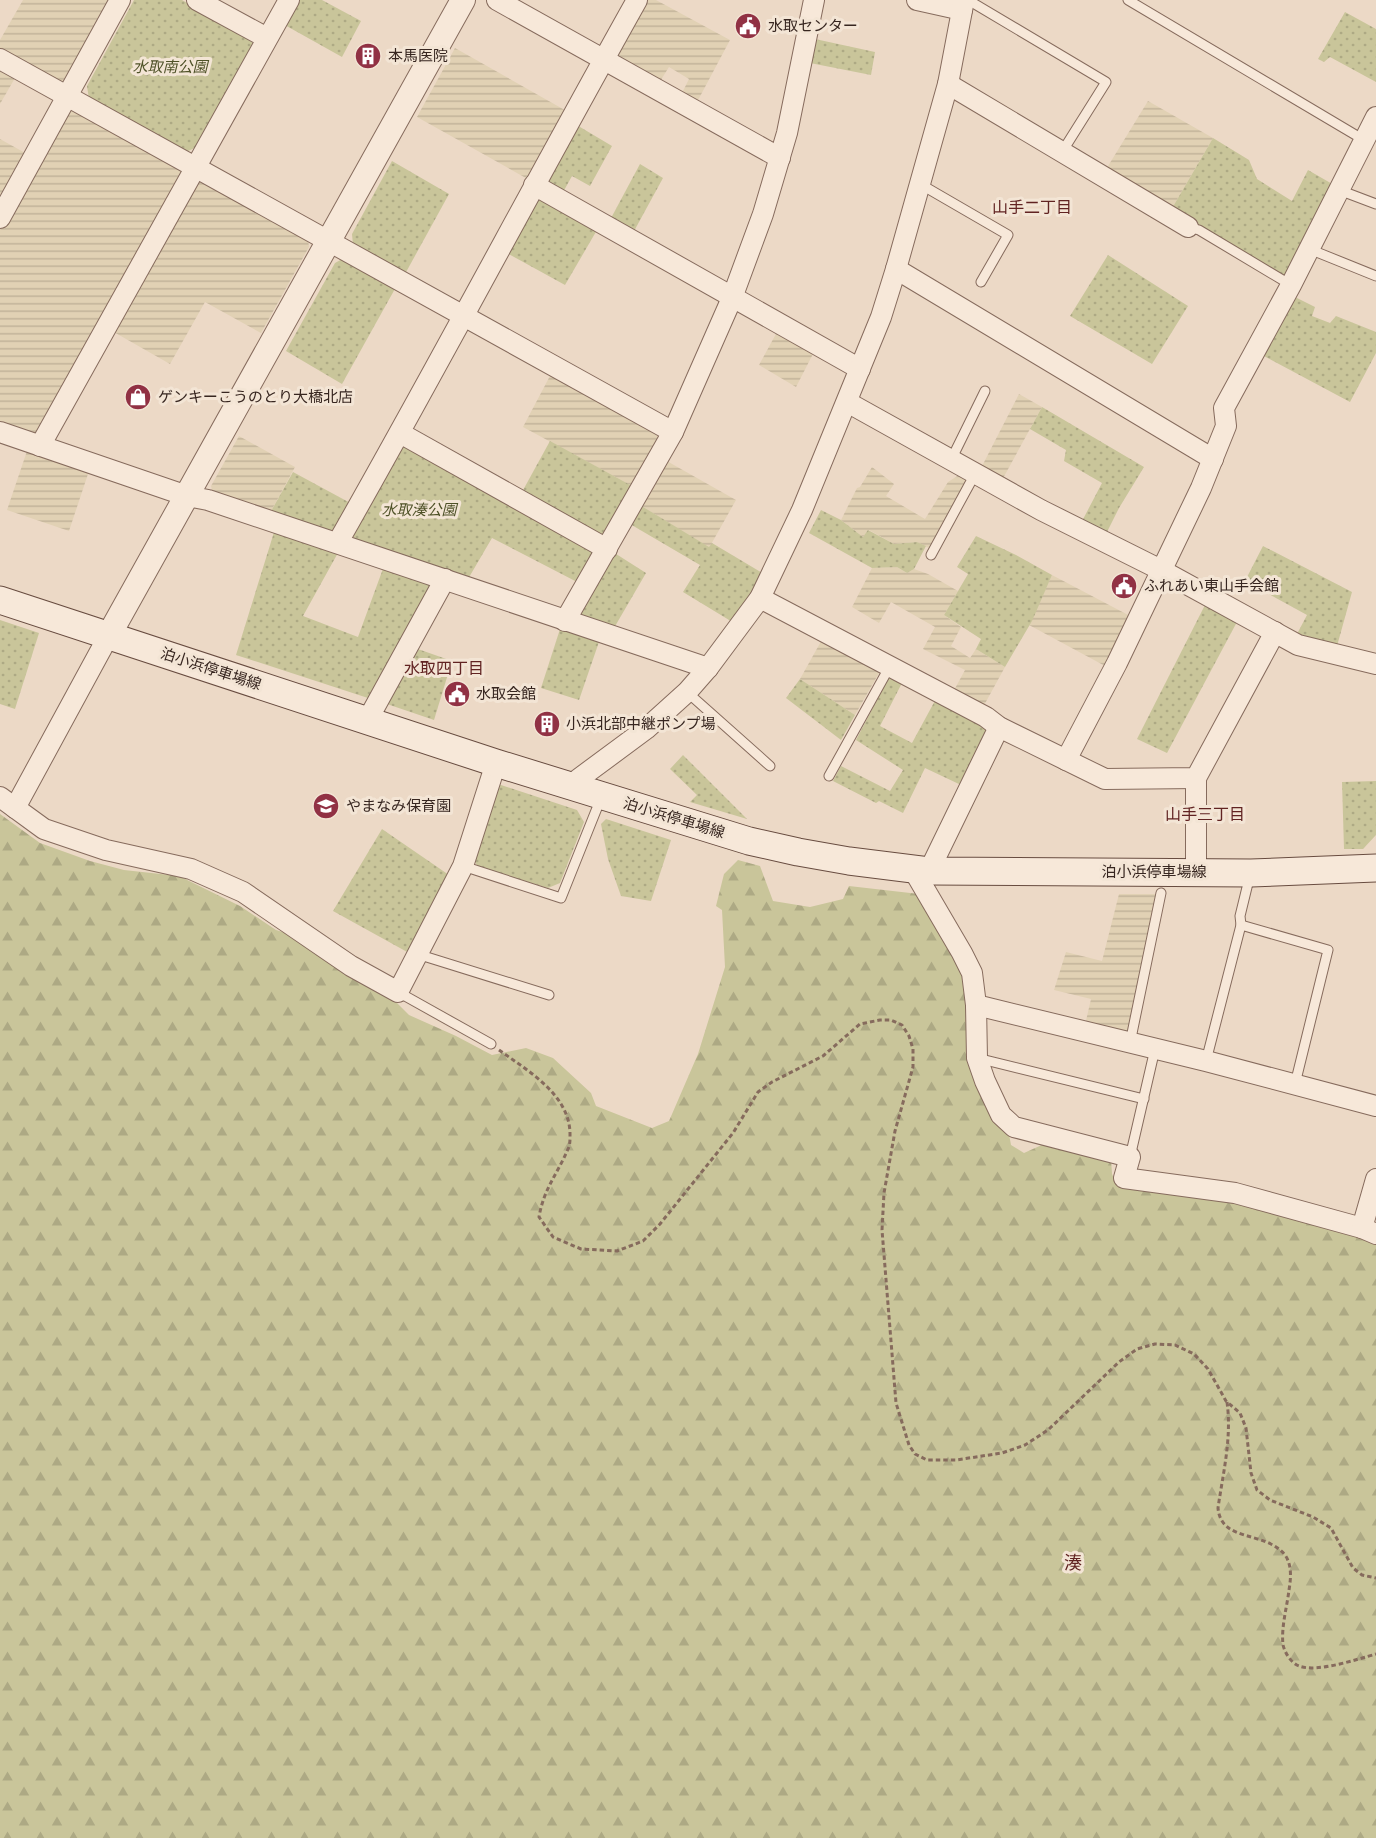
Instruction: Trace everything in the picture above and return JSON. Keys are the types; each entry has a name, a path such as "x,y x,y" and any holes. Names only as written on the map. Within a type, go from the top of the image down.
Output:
{"main road":[{"name":"泊小浜停車場線","path":"0,600 601,796 748,841 839,860 921,871 1251,873 1376,868"}],"street":[{"path":"0,218 120,0"},
{"path":"196,0 267,38"},
{"path":"40,446 289,0"},
{"path":"463,0 188,496 109,635 8,803 44,829 106,850 191,868 243,891 351,966 398,992 463,866 496,763"},
{"path":"497,0 780,158"},
{"path":"338,542 637,0"},
{"path":"565,621 673,432 732,298 763,214 787,133 814,0"},
{"path":"569,786 646,729 687,692 708,668 760,598 802,510 881,317 948,84 965,3 917,0"},
{"path":"0,59 673,432"},
{"path":"948,84 1188,227"},
{"path":"1066,760 1117,663 1201,488 1226,426 1224,408 1291,285 1376,117"},
{"path":"534,185 860,369"},
{"path":"896,269 1213,459"},
{"path":"847,402 1041,510 1161,570 1298,645 1376,664"},
{"path":"0,432 188,496 208,500 338,542 708,668"},
{"path":"400,433 607,549"},
{"path":"367,721 445,579"},
{"path":"760,598 986,717 999,727 1105,779 1196,778"},
{"path":"1196,872 1196,778 1275,632"},
{"path":"999,727 921,871 972,973 976,1005 976,1058 984,1081 1001,1115 1014,1127 1130,1157 1124,1178 1235,1193 1369,1231 1376,1179"},
{"path":"976,1005 1206,1061 1376,1106"}],"lane":[{"path":"1128,0 1364,140"},
{"path":"965,3 1106,82 1062,152"},
{"path":"920,184 1008,235 981,282"},
{"path":"1339,190 1376,204"},
{"path":"1188,227 1199,230 1291,285"},
{"path":"1309,249 1376,276"},
{"path":"951,460 985,391"},
{"path":"931,555 975,474"},
{"path":"829,776 890,666"},
{"path":"687,692 770,766"},
{"path":"463,866 561,898 601,796"},
{"path":"1206,1061 1241,925 1240,916 1251,873"},
{"path":"1130,1043 1161,893"},
{"path":"1241,925 1328,950 1294,1084"},
{"path":"417,954 549,995"},
{"path":"398,992 490,1044"},
{"path":"1130,1157 1155,1049"},
{"path":"976,1058 1144,1099"}],"path":[{"path":"490,1044 543,1082 561,1104 570,1125 570,1147 543,1197 539,1217 553,1237 581,1249 617,1251 643,1241 660,1224 733,1133 758,1092 772,1082 823,1056 860,1024 891,1020 902,1025 913,1048 913,1067 895,1131 884,1193 882,1230 896,1403 909,1445 915,1454 927,1460 956,1460 1002,1453 1025,1445 1048,1430 1119,1362 1137,1349 1155,1344 1175,1345 1194,1354 1208,1369 1226,1401 1230,1421 1218,1508 1219,1518 1223,1525 1233,1531 1276,1546 1290,1563 1283,1635 1284,1647 1290,1659 1300,1666 1317,1667 1376,1654"},
{"path":"1226,1401 1240,1413 1246,1428 1251,1473 1257,1490 1270,1500 1313,1517 1331,1528 1353,1568 1362,1575 1376,1578"}],"shaded area":[{"path":"23,0 114,0 69,82 61,83 0,49 0,40"},
{"path":"644,0 656,0 730,40 696,104 681,95 689,79 669,67 659,83 615,59"},
{"path":"455,48 570,113 533,182 417,117"},
{"path":"0,70 15,78 0,104"},
{"path":"1148,101 1213,138 1171,210 1105,171"},
{"path":"74,109 180,167 184,175 39,437 0,428 0,230 65,113"},
{"path":"0,139 27,154 0,204"},
{"path":"202,181 308,239 309,247 261,333 205,302 170,364 112,331 194,182"},
{"path":"777,332 814,352 796,387 759,365"},
{"path":"551,374 657,433 661,441 634,487 523,427"},
{"path":"1019,394 1042,407 1001,482 980,470"},
{"path":"239,436 295,467 270,513 213,494 211,486"},
{"path":"28,448 90,468 69,531 7,510"},
{"path":"665,460 736,500 709,548 640,505"},
{"path":"872,467 894,484 886,496 925,519 948,482 962,473 971,478 931,549 917,542 894,544 869,530 863,537 841,520 857,488 860,487"},
{"path":"897,567 907,573 914,569 928,574 958,591 944,615 961,627 951,646 970,658 976,649 1005,667 982,709 952,694 965,670 923,649 935,627 891,602 879,623 852,607 872,568"},
{"path":"1052,575 1132,617 1107,667 1029,625"},
{"path":"824,636 878,664 879,673 855,715 800,679"},
{"path":"1119,894 1157,894 1127,1036 1085,1025 1091,999 1054,990 1066,952 1102,961"}],"green space":[{"name":"水取南公園","path":"134,0 182,0 251,39 255,47 197,147 186,152 89,99 87,86"},
{"path":"296,0 322,0 361,21 342,57 283,24"},
{"path":"1345,12 1376,29 1376,82 1330,57 1324,62 1318,59"},
{"path":"815,39 875,52 871,75 810,63"},
{"path":"575,124 612,146 590,186 572,176 562,194 551,188 546,176"},
{"path":"1213,138 1249,160 1257,179 1292,201 1308,170 1334,185 1287,281 1171,210"},
{"path":"392,161 449,194 405,274 353,245 352,234"},
{"path":"640,164 663,178 633,233 610,220"},
{"path":"540,198 597,230 565,285 505,252 533,200"},
{"path":"1108,255 1188,306 1152,364 1070,316"},
{"path":"344,258 396,287 342,384 286,351 335,263"},
{"path":"1293,296 1315,307 1312,316 1330,323 1336,316 1376,332 1376,353 1350,402 1262,355"},
{"path":"1042,407 1144,467 1104,538 1080,525 1102,483 1064,461 1066,450 1030,429"},
{"path":"550,441 634,487 607,536 601,536 522,492"},
{"name":"水取湊公園","path":"402,444 593,550 594,558 579,583 492,538 468,579 356,541 350,529"},
{"path":"293,472 354,505 336,531 331,532 270,513"},
{"path":"640,505 709,547 712,543 764,574 734,623 683,592 700,565 630,524"},
{"path":"821,510 841,520 863,537 868,530 894,544 917,542 926,546 914,569 907,573 897,567 872,568 809,533"},
{"path":"275,529 339,551 303,616 358,637 384,566 427,580 431,589 371,699 236,655"},
{"path":"976,536 1052,575 1032,621 1005,667 976,649 981,639 944,615 968,574 957,567"},
{"path":"1263,546 1352,592 1337,646 1297,634 1307,615 1245,581"},
{"path":"613,552 646,573 614,628 584,622 580,610"},
{"path":"1206,603 1238,620 1167,753 1137,739"},
{"path":"0,620 39,633 15,709 0,704"},
{"path":"561,626 600,639 579,700 541,688"},
{"path":"415,648 452,661 434,720 384,703"},
{"path":"900,677 904,679 880,726 912,743 937,697 986,723 988,731 961,785 925,768 903,813 879,801 876,803 833,781 841,766 890,791 903,770 856,740 888,679"},
{"path":"800,679 855,715 841,740 786,698"},
{"path":"683,755 747,819 690,802 697,795 670,769"},
{"path":"1376,781 1376,835 1363,849 1344,849 1342,782"},
{"path":"498,784 577,810 584,822 560,883 548,888 478,867 473,858"},
{"path":"0,814 40,843 90,861 124,870 179,876 240,906 276,930 289,934 389,995 409,1015 492,1055 526,1048 553,1058 591,1093 596,1106 652,1128 669,1121 698,1054 725,967 722,910 716,906 724,874 738,860 760,866 773,901 810,907 843,899 849,886 919,894 963,971 969,1004 1011,1145 1024,1153 1044,1144 1111,1159 1112,1174 1116,1183 1234,1199 1358,1235 1376,1243 1376,1838 0,1838"},
{"path":"606,819 671,840 651,901 621,896 608,859 601,824"},
{"path":"382,829 449,875 409,953 333,911"}],"place":[{"name":"水取センター","path":"748,26"},
{"name":"本馬医院","path":"368,56"},
{"name":"ゲンキーこうのとり大橋北店","path":"138,397"},
{"name":"ふれあい東山手会館","path":"1124,586"},
{"name":"水取会館","path":"457,694"},
{"name":"小浜北部中継ポンプ場","path":"547,724"},
{"name":"やまなみ保育園","path":"326,806"}],"district":[{"name":"山手二丁目","path":"1032,207"},
{"name":"水取四丁目","path":"444,668"},
{"name":"山手三丁目","path":"1205,814"},
{"name":"湊","path":"1073,1562"}]}
